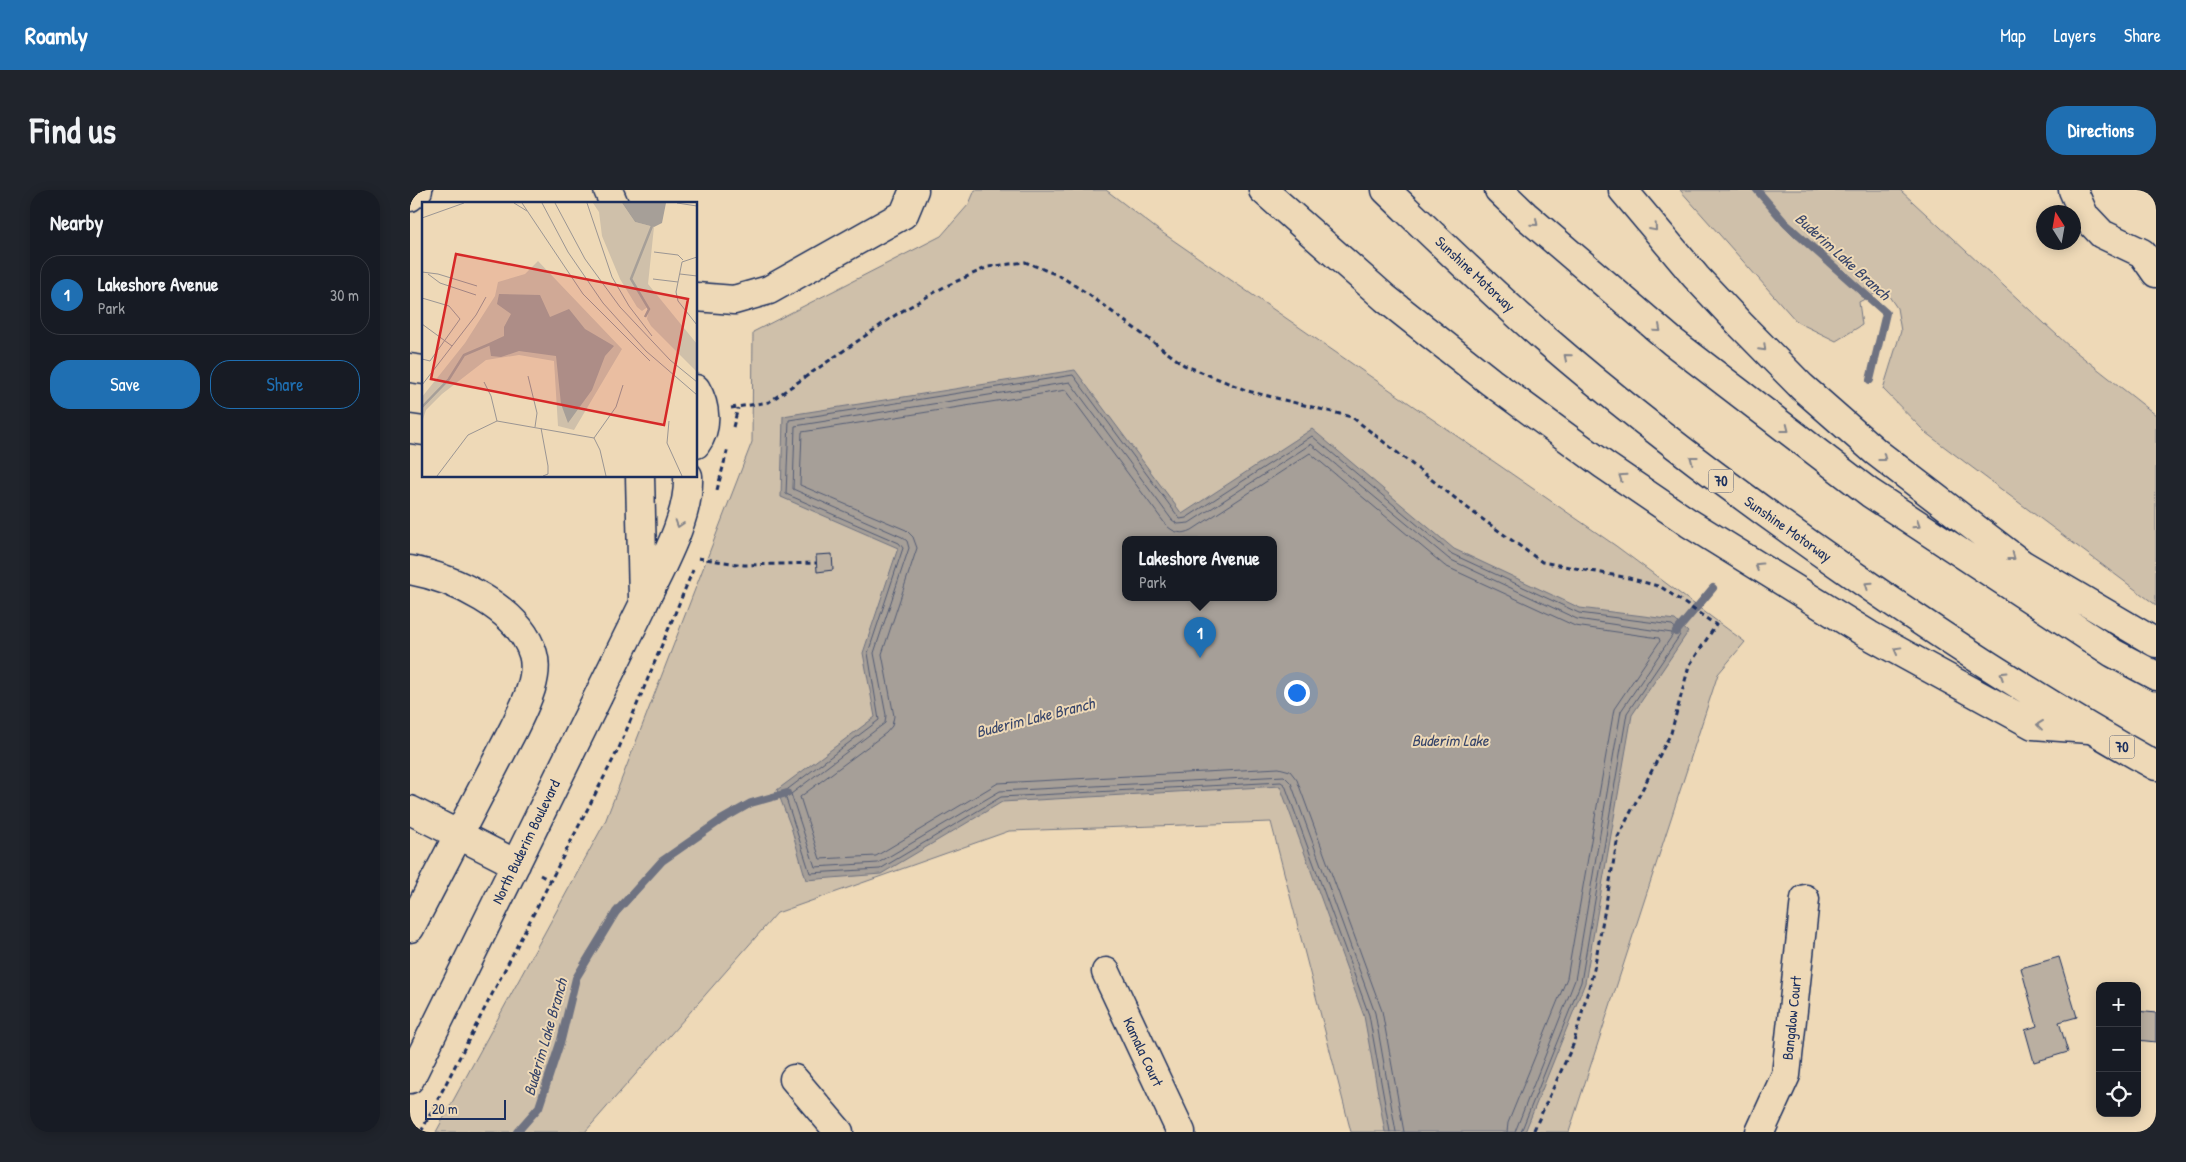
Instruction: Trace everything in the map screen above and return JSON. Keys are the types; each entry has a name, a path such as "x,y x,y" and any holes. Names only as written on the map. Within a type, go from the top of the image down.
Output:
{"main road":[{"path":"410,197 418,190"},
{"path":"608,190 613,202"},
{"path":"698,297 734,300 769,290 904,214 914,190"},
{"path":"1263,190 1385,298 1491,382 1604,465 1689,523 1869,635 2033,725 2089,729"},
{"name":"Sunshine Motorway","path":"1386,190 1545,338 1675,445 1759,510 1922,623 2089,729 2156,766"},
{"path":"1499,190 1525,215 1673,342 1870,493 2114,653 2156,676"},
{"path":"1623,190 1696,277 1740,324 1802,387 1876,452 2022,564 2156,643"},
{"path":"2073,190 2084,216 2102,234 2151,255"},
{"path":"698,442 701,438 705,415 700,398"},
{"name":"North Buderim Boulevard","path":"640,478 643,606"},
{"name":"North Buderim Boulevard","path":"410,1079 643,606 678,528 689,489 688,478"},
{"path":"410,570 441,577 459,584 479,596 517,627 533,654 534,672 527,700 514,728 410,928"},
{"path":"410,810 516,864"},
{"name":"Bangalow Court","path":"1760,1132 1786,1075 1805,900"},
{"name":"Kamala Court","path":"1106,972 1181,1132"},
{"path":"794,1079 839,1132"}],"path":[{"path":"700,398 738,408 769,402 897,314 944,287 988,267 1026,262 1060,276 1088,294 1184,365 1248,391 1352,417 1474,514 1542,562 1629,578 1661,587 1716,625 1689,666 1671,733 1618,837 1594,970 1573,1045 1533,1132"},
{"path":"731,436 738,408"},
{"path":"714,499 728,445"},
{"path":"422,1132 620,748 699,556 744,565 816,563"}],"shaded area":[{"path":"975,190 1106,190 1157,229 1616,546 1745,642 1718,674 1569,1132 1351,1132 1271,822 1009,831 777,913 585,1132 436,1132 605,822 752,442 753,332 941,236 969,204"},
{"path":"1680,190 1900,190 2071,348 2156,415 2156,605 1926,433 1883,389 1901,331 1897,308 1884,289 1859,302 1862,325 1836,341 1797,322"}],"water":[{"name":"Buderim Lake","path":"1075,370 1182,514 1312,429 1454,549 1580,608 1675,620 1688,632 1632,715 1585,983 1525,1132 1385,1132 1364,1016 1280,786 1002,802 881,874 806,880 791,827 777,790 875,717 863,653 898,548 781,497 783,416"}],"building":[{"path":"832,554 833,570 817,572 816,555"},
{"path":"2059,957 2077,1017 2059,1022 2068,1052 2034,1062 2025,1030 2037,1026 2021,968"},
{"path":"2141,1011 2156,1013 2156,1042 2141,1040"}],"waterway":[{"name":"Buderim Lake Branch","path":"1757,190 1786,224 1886,313 1870,380"},
{"name":"Buderim Lake Branch","path":"1676,632 1713,588"},
{"name":"Buderim Lake Branch","path":"517,1132 539,1107 561,1040 576,978 616,912 662,861 721,820 751,803 787,793"}],"place":[{"name":"Lakeshore Avenue","path":"1200,658"}]}
